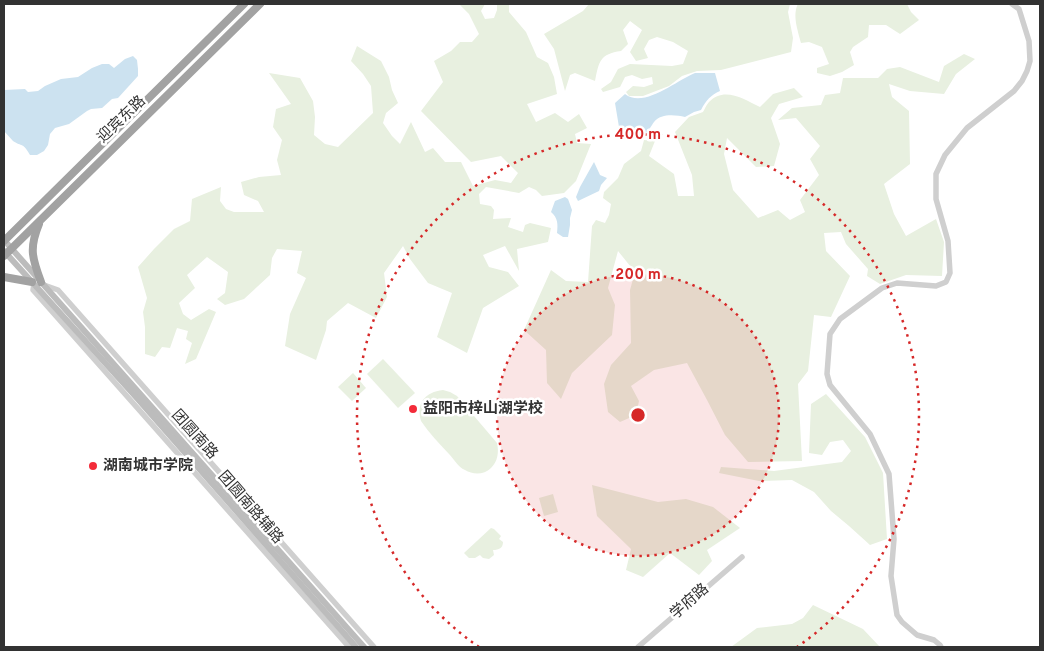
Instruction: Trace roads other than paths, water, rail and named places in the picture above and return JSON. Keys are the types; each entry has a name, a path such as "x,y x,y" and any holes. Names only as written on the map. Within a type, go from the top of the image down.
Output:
{"highway":[{"name":"迎宾东路","path":"4,240 244,4"},
{"name":"迎宾东路","path":"6,252 260,4"},
{"path":"4,277 38,283 32,250 35,234 42,218"}],"main road":[{"name":"团圆南路","path":"4,240 6,252 38,283 364,647"},
{"name":"团圆南路","path":"38,283 356,647"}],"street":[{"path":"941,647 934,640 917,635 897,615 891,576 894,540 889,474 870,434 830,385 827,374 830,334 840,319 882,288 897,284 936,286 946,282 950,273 948,241 936,199 936,174 945,155 967,128 1014,91 1027,71 1030,60 1029,41 1019,9 1012,4"},
{"name":"团圆南路辅路","path":"349,647 33,290 38,283 58,290 374,647"},
{"name":"学府路","path":"638,647 742,557"}],"water":[{"path":"133,56 137,60 138,76 118,98 112,99 102,108 87,111 69,124 55,128 50,134 48,145 44,151 37,155 30,155 24,146 13,141 4,131 4,90 25,89 28,92 38,91 61,79 78,77 102,64 109,64 114,68 125,59"},
{"path":"695,73 715,73 720,91 709,98 701,110 685,117 673,115 661,117 654,122 644,135 632,135 619,127 615,103 625,94 633,98 651,96"},
{"path":"594,162 600,175 607,178 599,191 578,201 576,197 580,187"},
{"path":"565,197 568,199 572,210 568,237 563,237 557,233 557,221 551,212 555,201"}],"place":[{"name":"益阳市梓山湖学校","path":"413,409"},
{"name":"湖南城市学院","path":"93,466"}]}
